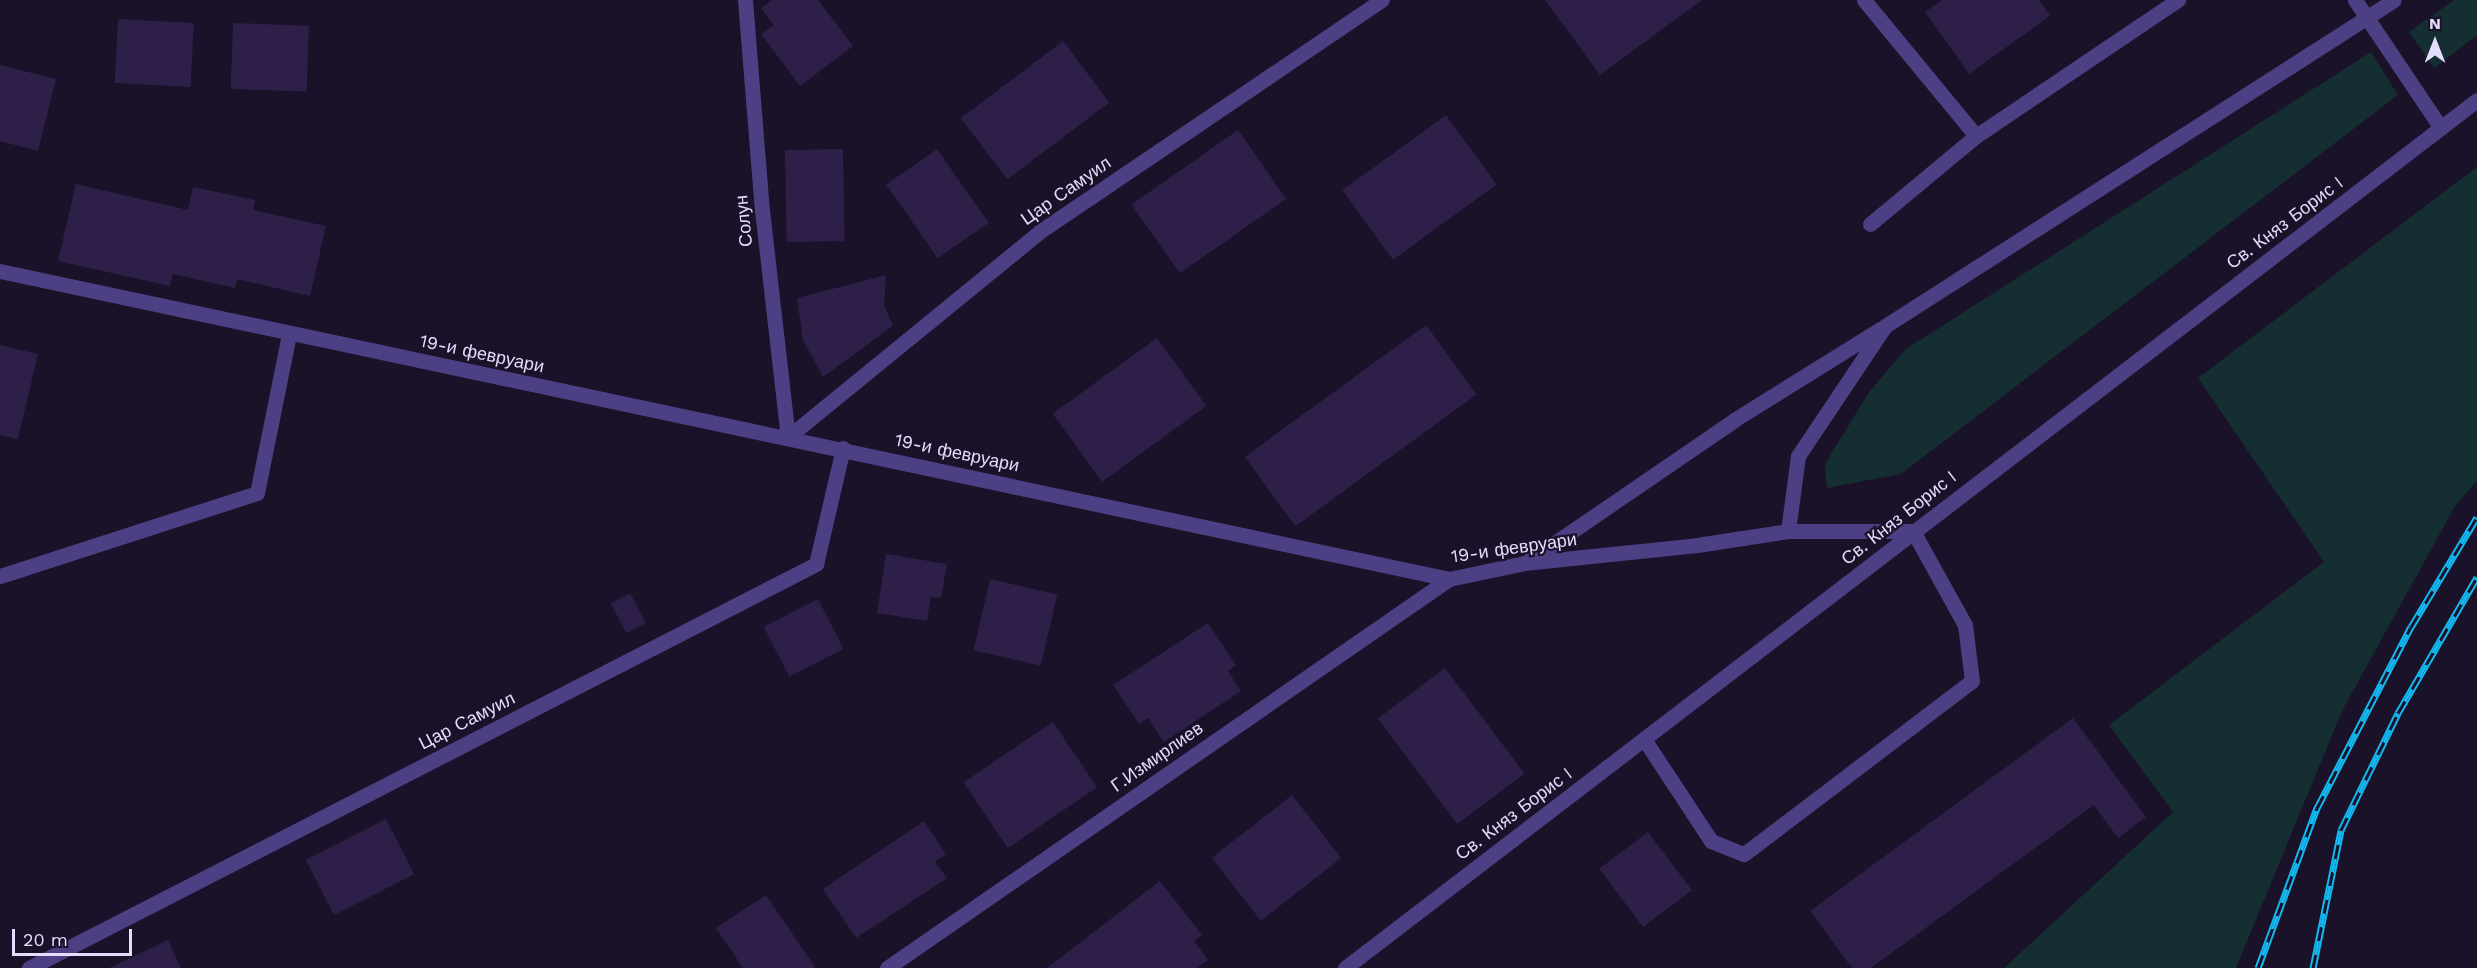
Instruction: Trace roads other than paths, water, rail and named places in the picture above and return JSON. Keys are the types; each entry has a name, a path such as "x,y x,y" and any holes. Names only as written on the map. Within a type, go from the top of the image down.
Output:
{"street":[{"name":"Солун","path":"745,0 762,210 788,437"},
{"name":"Цар Самуил","path":"788,437 1038,232 1382,0"},
{"path":"1864,0 1976,136"},
{"path":"1869,224 1976,136 2178,0"},
{"path":"2355,0 2441,128"},
{"path":"1524,563 1734,420 2394,0"},
{"name":"Св. Княз Борис I","path":"1345,968 2477,100"},
{"name":"19-и февруари","path":"0,271 289,334 843,448 1449,579 1524,563 1697,545 1788,531 1912,531"},
{"path":"1788,531 1798,456 1885,326"},
{"path":"0,576 257,493 289,334"},
{"name":"Цар Самуил","path":"29,968 816,564 843,448"},
{"path":"1644,739 1711,841 1744,854 1972,681 1965,625 1912,531"},
{"name":"Г.Измирлиев","path":"887,968 1449,579"}],"railway":[{"path":"2258,968 2317,808 2411,627 2477,517"},
{"path":"2313,968 2341,830 2398,713 2477,577"}]}
